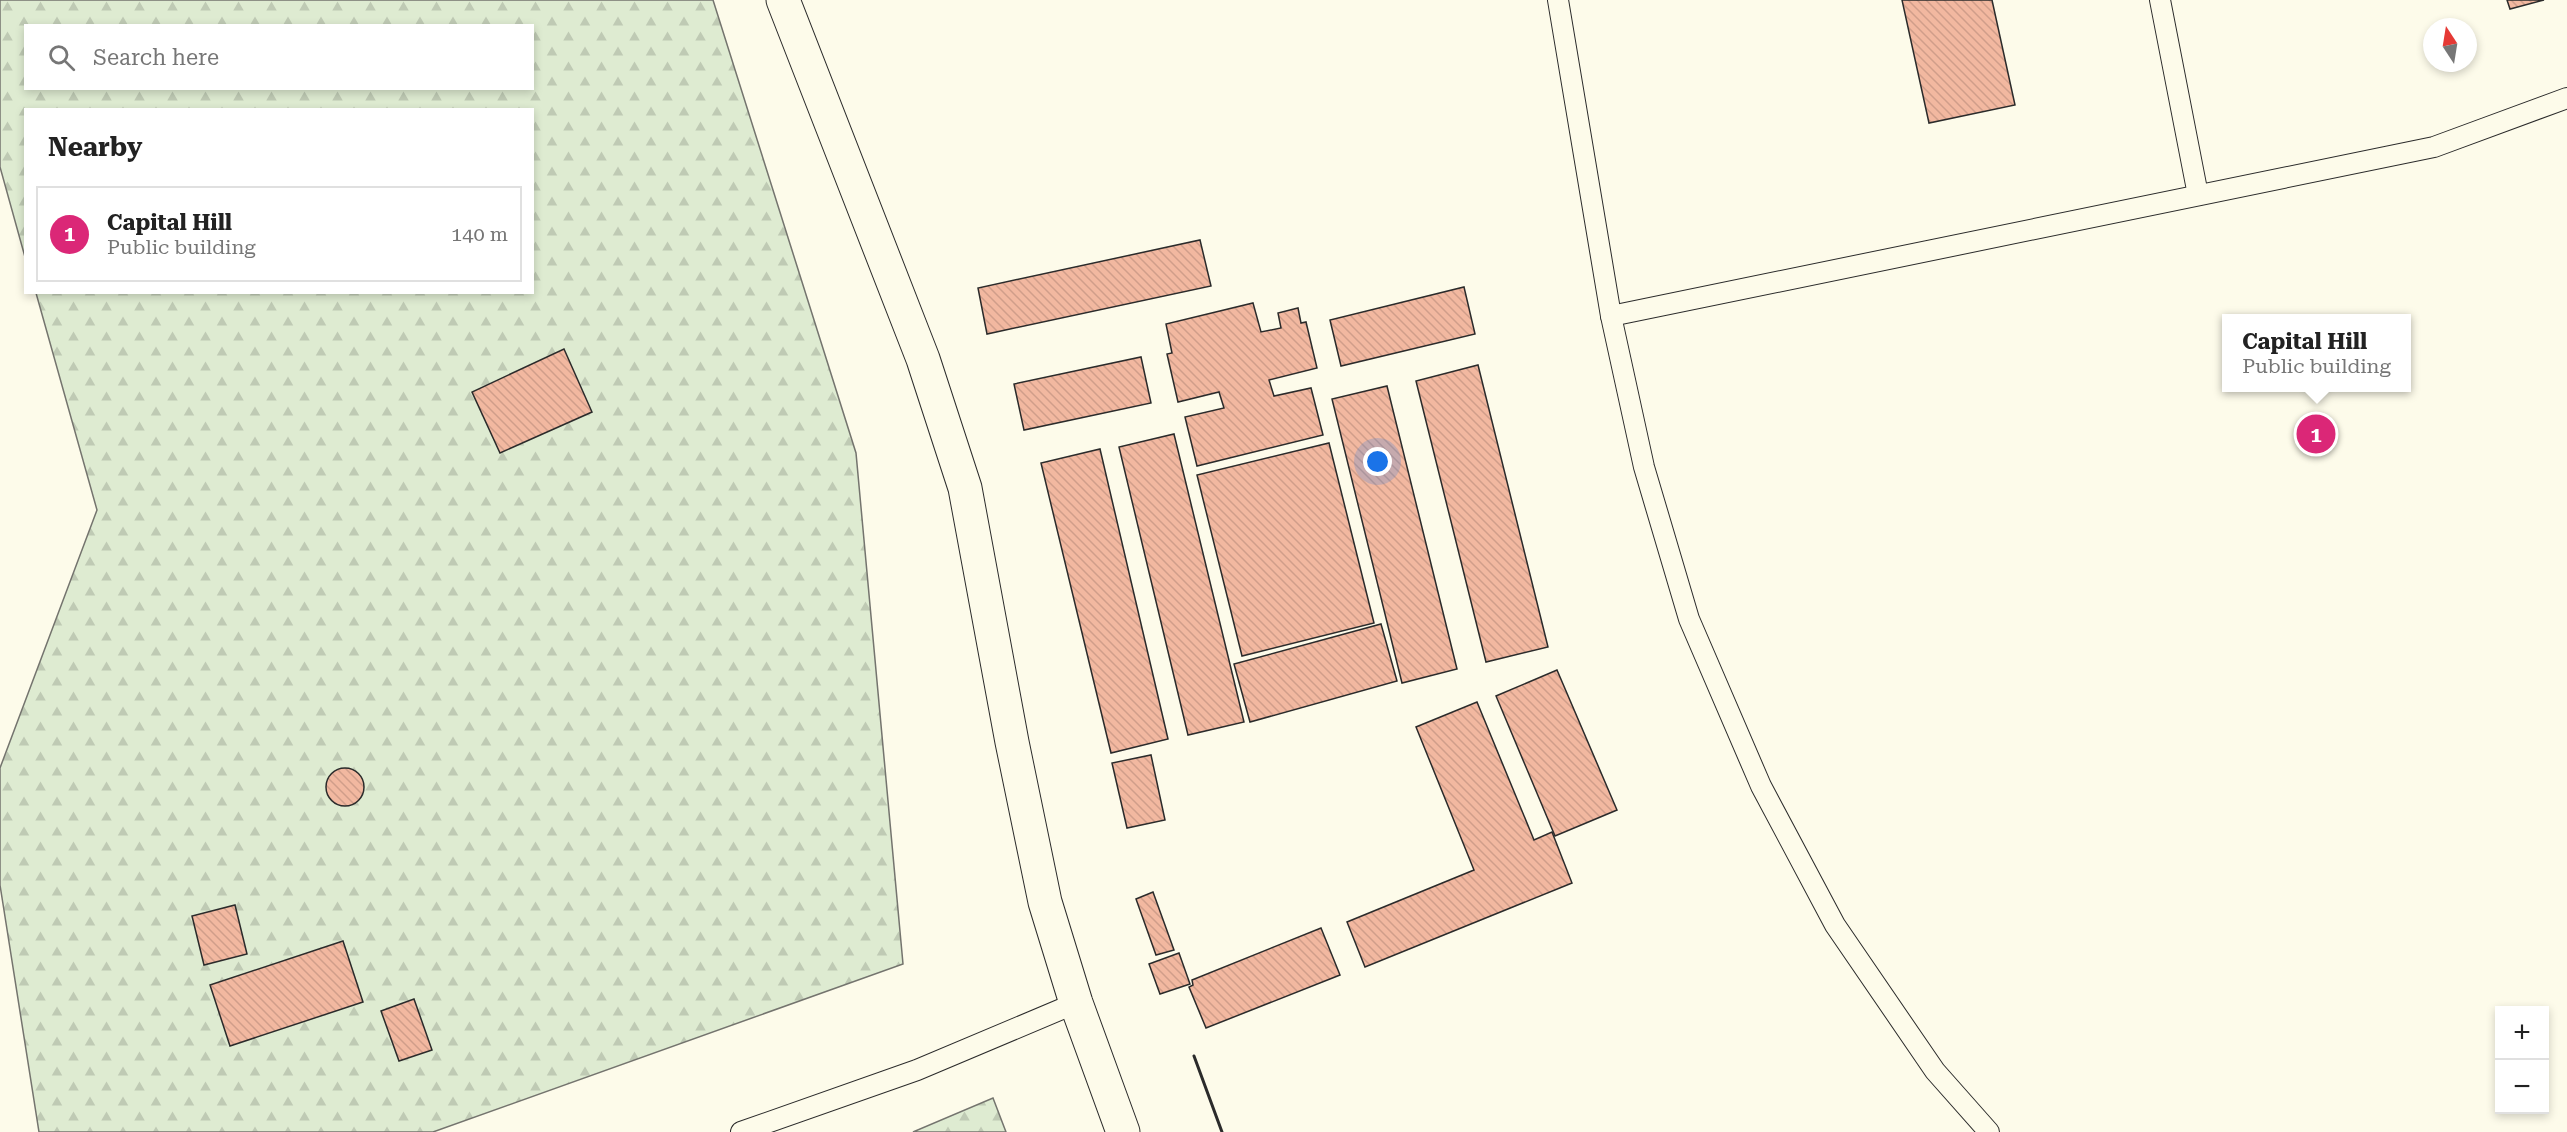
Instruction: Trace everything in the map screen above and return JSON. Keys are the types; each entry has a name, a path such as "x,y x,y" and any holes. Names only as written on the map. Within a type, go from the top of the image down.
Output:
{"street":[{"path":"783,0 923,359 965,488 1012,742 1046,902 1076,1003 1123,1132"}],"lane":[{"path":"1558,0 1611,316 1644,467 1689,619 1761,786 1835,925 1935,1071 1989,1132"},
{"path":"2160,0 2198,195"},
{"path":"1611,316 2434,147 2567,98"},
{"path":"741,1132 917,1070 1076,1003"}],"green space":[{"path":"0,0 713,0 856,453 903,964 433,1132 39,1132 0,885 0,768 97,510 36,294 534,294 534,108 24,108 24,253 0,167"},
{"path":"993,1098 1006,1132 913,1132"}],"building":[{"path":"1902,0 1992,0 2015,105 1929,123"},
{"path":"2507,0 2544,0 2510,9"},
{"path":"1200,240 1211,286 987,334 978,288"},
{"path":"1464,287 1475,334 1341,366 1330,320"},
{"path":"1253,303 1261,332 1281,328 1278,313 1298,308 1301,323 1306,322 1317,368 1269,380 1274,396 1311,388 1323,435 1197,466 1185,417 1224,408 1219,392 1178,402 1167,354 1172,353 1166,324"},
{"path":"564,349 592,412 500,453 472,392"},
{"path":"1141,357 1151,403 1024,430 1014,384"},
{"path":"1478,365 1548,647 1486,662 1416,381"},
{"path":"1387,386 1457,669 1402,683 1332,399"},
{"path":"1174,434 1244,722 1188,735 1119,447"},
{"path":"1329,443 1374,623 1242,656 1197,475"},
{"path":"1100,449 1168,739 1111,753 1041,463"},
{"path":"1381,624 1397,681 1250,722 1234,664"},
{"path":"1557,670 1617,810 1555,836 1496,696"},
{"path":"1477,702 1534,840 1552,832 1572,883 1365,967 1347,922 1474,870 1416,727"},
{"path":"1151,755 1165,820 1127,828 1112,763"},
{"path":"345,768 359,773 364,787 359,801 345,806 331,801 326,787 331,773"},
{"path":"1153,892 1174,950 1156,955 1136,899"},
{"path":"235,905 247,954 204,965 192,916"},
{"path":"1321,928 1340,975 1206,1028 1189,987 1193,985 1192,980"},
{"path":"343,941 363,1002 230,1046 210,985"},
{"path":"1179,953 1190,984 1160,994 1149,964"},
{"path":"414,999 432,1050 399,1061 381,1011"}],"wall":[{"path":"1194,1056 1222,1132"}],"place":[{"name":"Capital Hill","path":"2316,434"}]}
